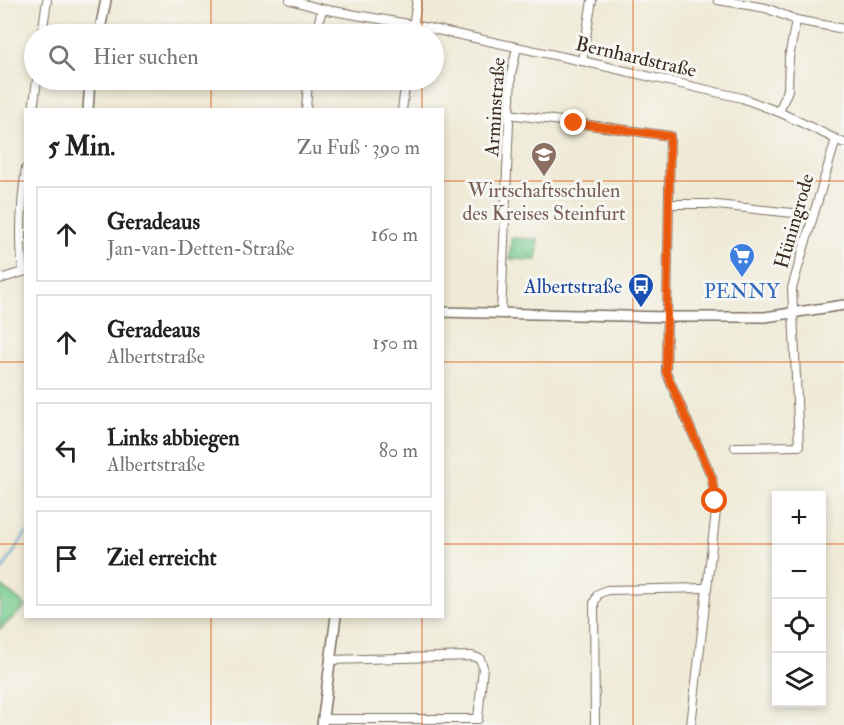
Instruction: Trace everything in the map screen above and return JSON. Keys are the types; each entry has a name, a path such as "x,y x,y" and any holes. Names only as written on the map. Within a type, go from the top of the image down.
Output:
{"street":[{"path":"43,24 47,0"},
{"path":"101,24 106,0"},
{"name":"Bernhardstraße","path":"290,0 308,3 322,9 408,24"},
{"path":"414,24 417,0"},
{"path":"582,61 592,0"},
{"path":"718,0 766,8 796,20 844,29"},
{"path":"318,24 322,9"},
{"path":"779,112 788,90 789,58 796,20"},
{"name":"Bernhardstraße","path":"444,31 742,98 779,112 844,143"},
{"name":"Arminstraße","path":"501,314 511,75 517,47"},
{"path":"33,108 36,90"},
{"path":"88,108 89,90"},
{"path":"306,108 307,90"},
{"path":"402,108 405,90"},
{"path":"510,114 670,136 666,372 712,478 715,501 715,530 706,588 691,725"},
{"name":"Hüningrode","path":"735,447 799,446 792,288 836,139"},
{"path":"0,279 24,271 21,252 21,205 24,183"},
{"path":"669,204 708,204 812,215"},
{"path":"444,312 765,317 844,305"},
{"path":"595,725 594,603 598,594 607,590 706,588"},
{"path":"330,660 472,656 480,659 483,667 478,719 322,722 330,660 336,618"}],"green space":[{"path":"511,238 538,239 537,260 510,259"},
{"path":"0,585 24,604 24,608 0,629"}],"waterway":[{"path":"0,573 24,536"}],"place":[{"name":"Wirtschaftsschulen des Kreises Steinfurt","path":"544,178"},
{"name":"PENNY","path":"742,279"},
{"name":"Albertstraße","path":"641,309"}],"route":[{"path":"574,123 670,136 666,372 712,478 715,501"}]}
